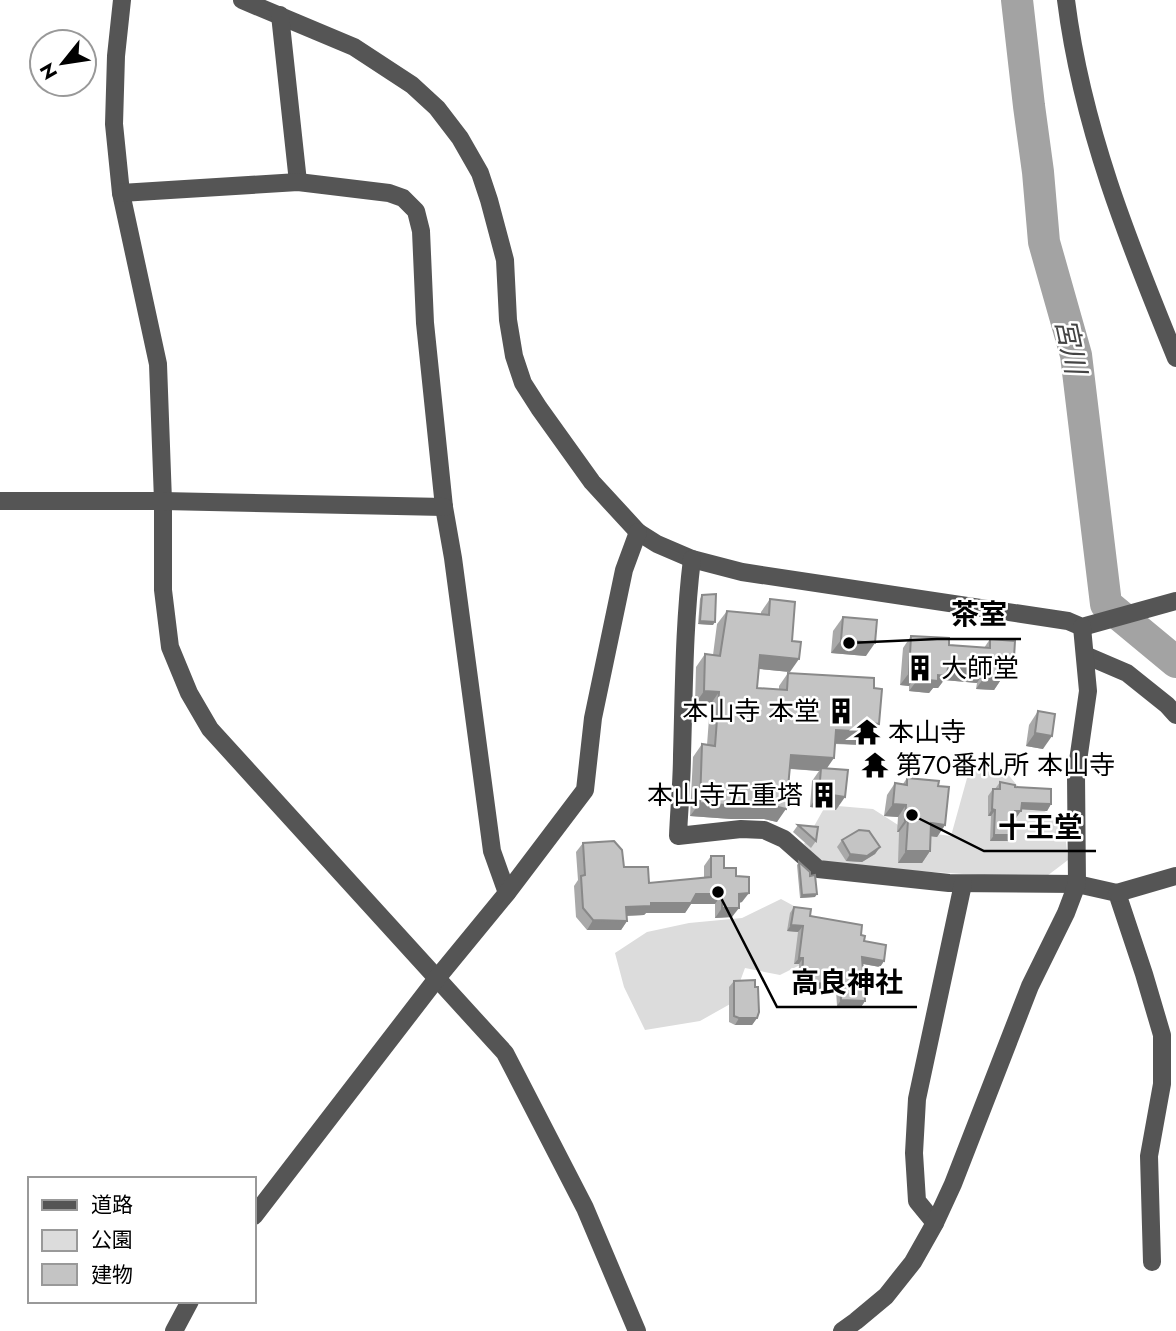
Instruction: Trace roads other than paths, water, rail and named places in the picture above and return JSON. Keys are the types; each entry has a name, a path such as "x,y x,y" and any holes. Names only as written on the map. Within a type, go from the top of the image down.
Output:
{"street":[{"path":"122,0 116,56 114,124 121,193 158,364 163,590 170,647 188,693 211,729 505,1053 585,1208 637,1331"},
{"path":"242,0 354,47 402,78 437,108 460,138 480,173 505,260 508,320 514,356 523,383 592,482 638,532 657,544 692,559 766,576 1086,625 1176,601"},
{"path":"1066,0 1098,152 1119,215 1176,358"},
{"path":"280,15 298,182"},
{"path":"121,193 298,182 389,193 403,198 416,211 421,231 425,323 444,507 492,851 507,893"},
{"path":"0,501 163,501 444,507"},
{"path":"256,1213 585,790 593,718 624,570 638,532"},
{"path":"692,559 685,648 678,836 741,829 764,830 784,839 818,869 963,884 1077,884 1117,893 1176,876"},
{"path":"842,1331 886,1296 913,1262 935,1223 953,1184 1030,986 1066,913 1077,884 1076,775 1088,691 1086,625"},
{"path":"1085,655 1127,673 1176,715"},
{"path":"935,1223 917,1201 914,1153 917,1099 963,884"},
{"path":"1117,893 1162,1035 1162,1084 1149,1156 1152,1262"},
{"path":"174,1331 189,1303"}],"waterway":[{"name":"宮川","path":"1017,0 1044,242 1076,355 1106,604 1176,662"}],"place":[{"name":"茶室","path":"849,643"},
{"name":"大師堂","path":"920,668"},
{"name":"本山寺 本堂","path":"841,711"},
{"name":"本山寺","path":"867,732"},
{"name":"第70番札所 本山寺","path":"875,765"},
{"name":"本山寺五重塔","path":"824,795"},
{"name":"十王堂","path":"912,815"},
{"name":"高良神社","path":"718,892"}]}
